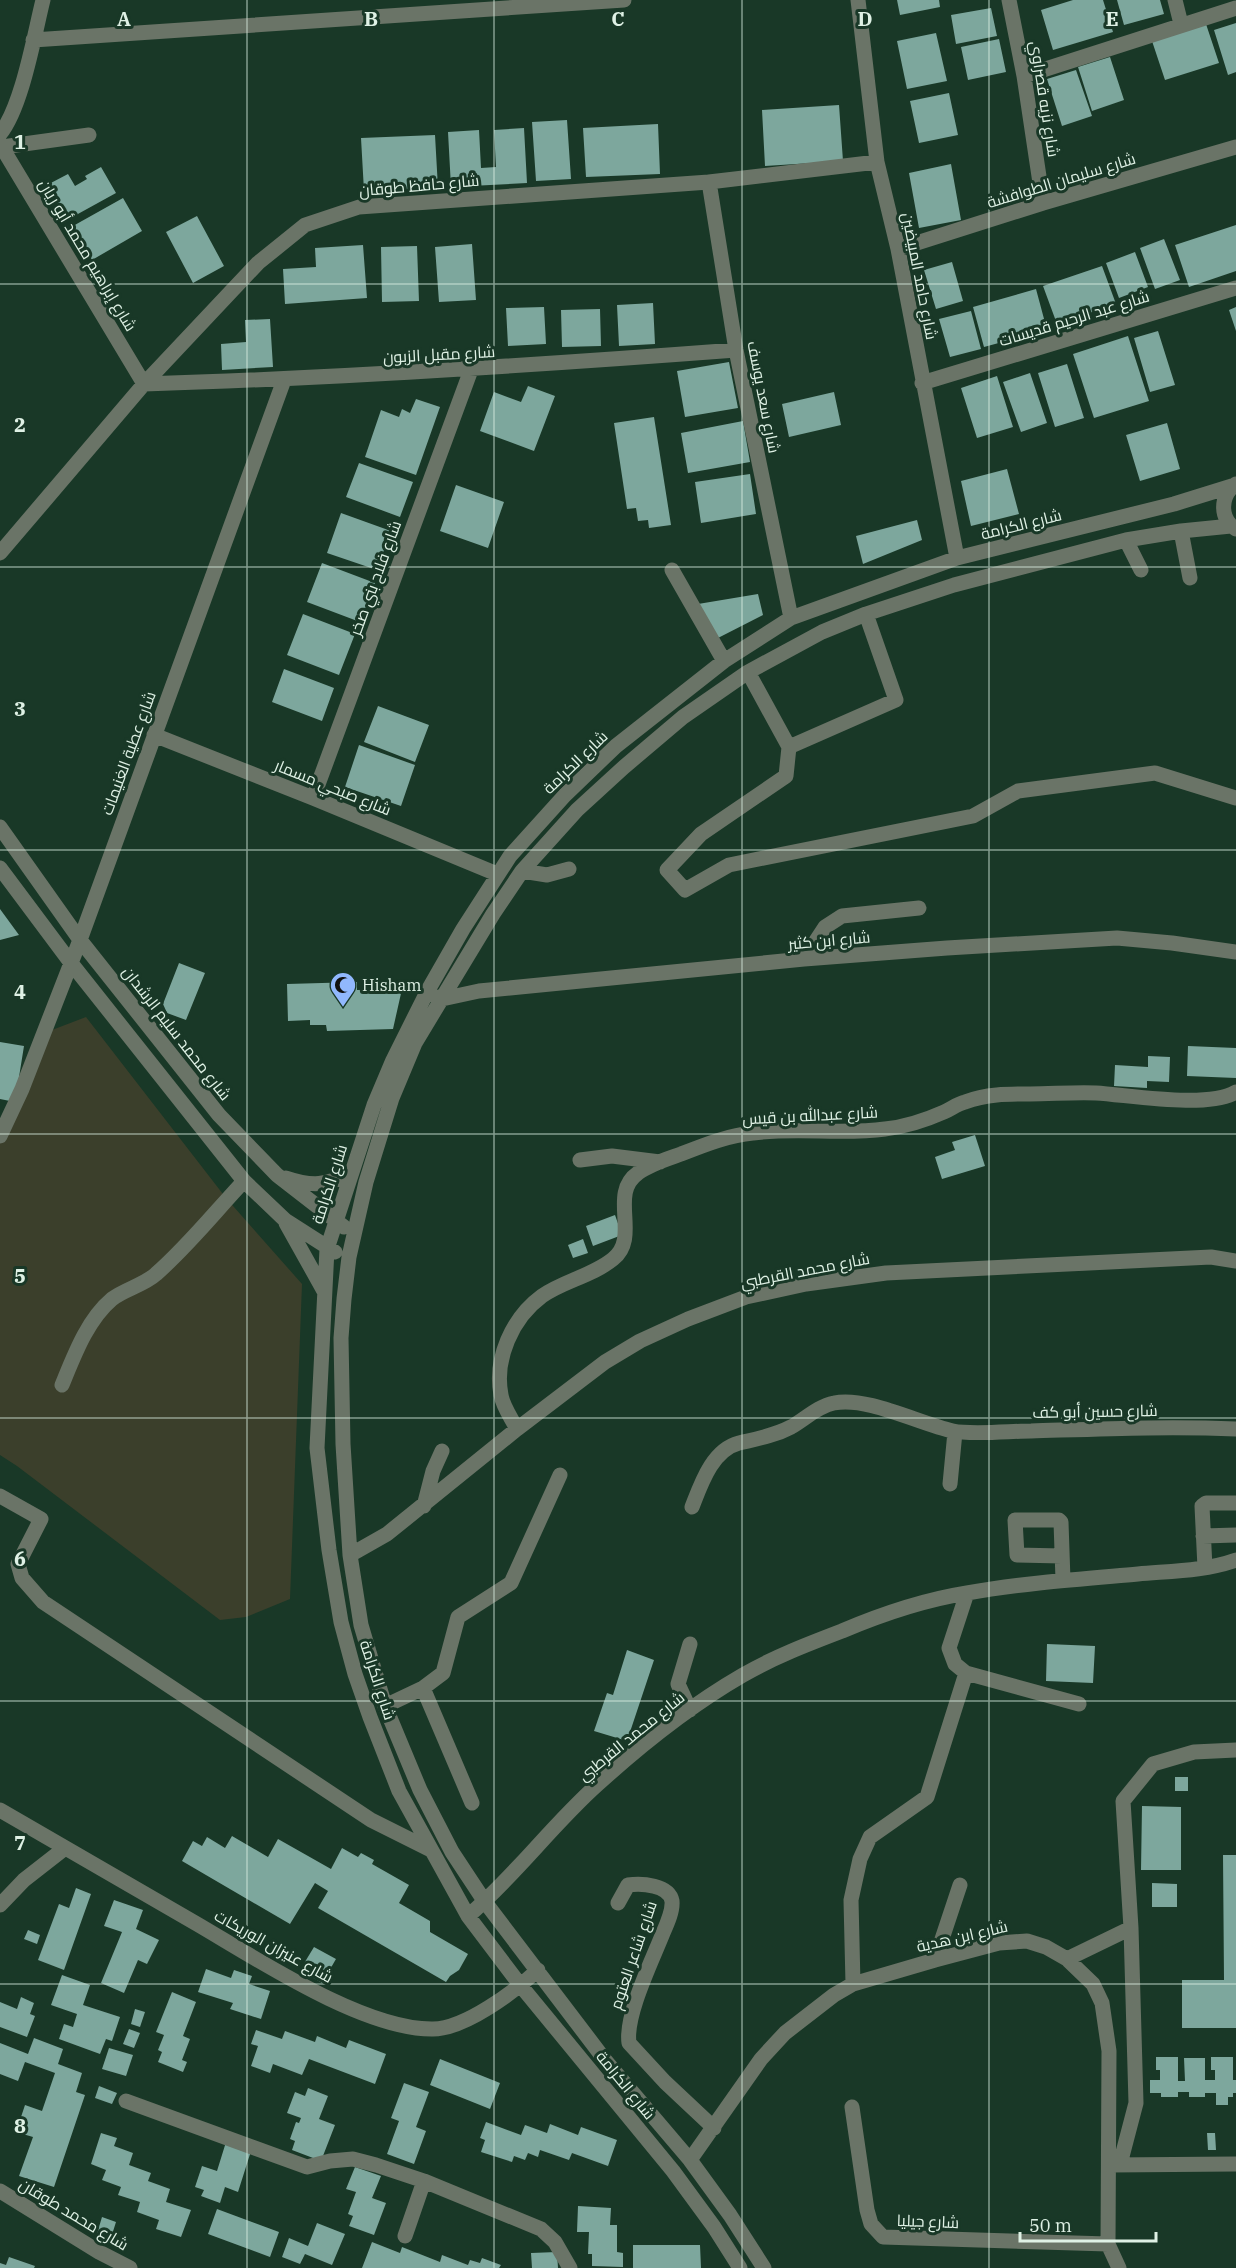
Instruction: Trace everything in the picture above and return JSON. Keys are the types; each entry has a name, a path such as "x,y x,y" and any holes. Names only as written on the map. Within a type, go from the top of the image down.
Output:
{"street":[{"path":"43,0 17,101 1,142 89,135"},
{"path":"33,40 624,0"},
{"name":"شارع حامد المبيضين","path":"858,0 878,162 898,249 957,558"},
{"name":"شارع نزيه قصراوي","path":"1009,0 1024,76 1043,203"},
{"path":"1175,0 1181,24"},
{"path":"1024,76 1236,8"},
{"name":"شارع إبراهيم محمد أبو ريان","path":"1,142 144,384"},
{"name":"شارع سليمان الطوافشة","path":"898,249 1043,203 1236,147"},
{"name":"شارع حافظ طوقان","path":"0,553 144,384 258,263 305,225 359,207 709,182 878,162"},
{"name":"شارع سعد يوسف","path":"709,182 736,350 791,618"},
{"name":"شارع عبد الرحيم قديسات","path":"922,383 1236,288"},
{"name":"شارع مقبل الزبون","path":"144,384 284,380 471,370 736,350"},
{"name":"شارع فلاح بني صخر","path":"313,798 471,370"},
{"name":"شارع عطية الغنيمات","path":"0,1136 22,1089 71,963 284,380"},
{"path":"1234,485 1226,494 1223,505 1225,516 1234,528"},
{"name":"شارع الكرامة","path":"740,2268 714,2227 673,2171 521,1986 468,1916 399,1791 370,1717 341,1622 329,1550 317,1448 327,1249 378,1096 399,1047 427,992 510,856 565,795 616,746 724,661 791,618 957,558 1174,504 1234,485"},
{"name":"شارع الكرامة","path":"764,2268 730,2215 690,2160 606,2060 485,1902 452,1852 425,1800 385,1706 361,1625 350,1555 343,1444 341,1338 349,1257 366,1182 392,1098 415,1043 493,914 522,871 577,810 624,766 683,717 748,672 806,640 866,614 954,585 1126,540 1181,531 1234,528"},
{"path":"1181,531 1190,578"},
{"path":"1126,540 1141,570"},
{"path":"672,570 724,661"},
{"path":"789,747 896,700 866,614"},
{"path":"748,672 789,747 786,777 701,834 667,870 686,890 729,865 973,816 1018,790 1155,772 1236,798"},
{"name":"شارع صبحي مسمار","path":"154,735 497,874"},
{"name":"شارع محمد سليم الرشدان","path":"0,826 80,939 219,1115 278,1175 354,1233"},
{"path":"0,868 71,963 244,1181 285,1220 327,1249 349,1257"},
{"path":"522,871 547,875 569,869"},
{"path":"804,960 825,927 842,916 919,908"},
{"name":"شارع ابن كثير","path":"442,999 479,991 947,948 1117,938 1236,952"},
{"path":"427,992 442,999"},
{"name":"شارع عبدالله بن قيس","path":"517,1429 501,1398 499,1379 501,1358 511,1331 542,1296 614,1258 625,1240 626,1222 623,1208 626,1189 636,1174 660,1162 705,1145 752,1133 885,1129 944,1113 962,1102 989,1095 1094,1093 1188,1100 1230,1096 1236,1092"},
{"path":"580,1160 612,1156 660,1162"},
{"path":"278,1175 302,1183 316,1184 330,1183 351,1174"},
{"path":"62,1385 75,1353 96,1316 112,1299 153,1277 178,1254 244,1181"},
{"path":"285,1220 325,1293"},
{"name":"شارع محمد القرطبي","path":"350,1555 387,1534 424,1506 517,1429 605,1362 640,1341 688,1319 746,1297 806,1284 886,1273 1211,1257 1236,1261"},
{"name":"شارع حسين أبو كف","path":"692,1507 701,1483 712,1464 725,1450 736,1444 789,1428 820,1408 835,1402 875,1406 956,1432 1125,1428 1236,1429"},
{"path":"950,1484 956,1432"},
{"path":"424,1506 433,1472 442,1451"},
{"path":"385,1706 423,1688 443,1673 458,1617 511,1583 560,1475"},
{"path":"0,1496 41,1520 18,1564 22,1578 43,1602 371,1820 431,1850"},
{"path":"1205,1568 1203,1504 1236,1503"},
{"path":"1203,1536 1236,1535"},
{"path":"1062,1556 1063,1580"},
{"name":"شارع محمد القرطبي","path":"468,1916 485,1902 546,1834 598,1783 690,1710 743,1675 787,1653 915,1604 967,1593 1063,1580 1205,1568 1236,1560"},
{"path":"967,1593 949,1648 955,1664 966,1673 1079,1704"},
{"path":"690,1644 678,1684 690,1710"},
{"path":"853,1984 851,1900 860,1859 870,1838 927,1797 966,1673"},
{"path":"423,1688 472,1803"},
{"path":"1236,1750 1194,1752 1153,1764 1123,1800 1131,1928 1136,2103 1114,2165 1236,2164"},
{"name":"شارع عنيزان الوريكات","path":"0,1810 272,1968 344,2005 384,2022 435,2029 451,2026 496,2004 538,1970"},
{"path":"0,1905 24,1880 65,1848"},
{"name":"شارع شاعر العتوم","path":"618,1903 628,1885 635,1884 666,1890 670,1896 672,1905 666,1926 629,2023 629,2043 665,2082 714,2128"},
{"path":"935,1960 960,1885"},
{"path":"1067,1959 1131,1928"},
{"name":"شارع ابن هدية","path":"690,2160 761,2059 785,2033 834,1995 853,1984 935,1960 999,1943 1027,1941 1046,1947 1067,1959 1093,1984 1102,2003 1108,2051 1114,2165 1108,2244 1119,2268"},
{"path":"126,2101 307,2167 353,2159 424,2181 541,2229 555,2242 570,2268"},
{"name":"شارع جيليا","path":"852,2107 867,2210 871,2224 883,2237 1108,2244"},
{"path":"405,2236 424,2181"},
{"name":"شارع محمد طوقان","path":"0,2191 130,2268"}],"green space":[{"path":"86,1017 226,1198 302,1284 290,1599 246,1617 220,1620 0,1455 0,1142 52,1030"}],"building":[{"path":"897,0 939,0 940,7 900,15"},
{"path":"1073,0 1103,0 1113,32 1053,50 1041,10"},
{"path":"1117,0 1160,0 1164,14 1124,25"},
{"path":"991,8 997,36 956,44 951,15"},
{"path":"1236,23 1236,72 1228,75 1214,30"},
{"path":"1206,24 1219,63 1165,80 1152,41"},
{"path":"936,33 947,81 907,89 897,41"},
{"path":"999,39 1006,72 968,80 961,47"},
{"path":"1110,57 1124,100 1092,111 1078,67"},
{"path":"1076,70 1092,116 1062,126 1047,79"},
{"path":"949,93 958,135 919,143 910,101"},
{"path":"839,105 843,161 765,166 762,110"},
{"path":"567,120 571,179 536,181 532,122"},
{"path":"658,124 660,174 586,177 583,128"},
{"path":"524,128 527,183 451,187 448,132 479,130 481,168 496,167 494,130"},
{"path":"435,135 438,188 364,191 361,138"},
{"path":"951,164 961,220 919,228 909,173"},
{"path":"101,167 116,193 67,220 47,185 68,174 75,186 87,179 85,176"},
{"path":"123,198 142,231 92,260 73,226"},
{"path":"197,216 224,266 193,283 166,232"},
{"path":"1236,225 1236,271 1189,287 1175,245"},
{"path":"1164,239 1180,280 1155,289 1140,248"},
{"path":"472,244 476,300 439,302 435,247"},
{"path":"363,245 367,298 285,304 283,269 316,267 315,248"},
{"path":"417,246 419,301 382,302 381,247"},
{"path":"1135,252 1148,287 1119,298 1106,263"},
{"path":"952,262 963,301 936,309 924,270"},
{"path":"1102,266 1116,304 1057,324 1043,286"},
{"path":"1036,289 1047,330 984,347 973,307"},
{"path":"653,303 655,344 619,346 617,305"},
{"path":"544,307 546,344 508,346 506,308"},
{"path":"1236,307 1236,331 1229,310"},
{"path":"600,309 601,346 562,347 561,310"},
{"path":"971,311 981,349 950,357 939,319"},
{"path":"270,319 273,367 222,370 221,344 246,342 245,320"},
{"path":"1158,331 1175,385 1150,392 1134,338"},
{"path":"1128,336 1149,401 1094,418 1073,354"},
{"path":"729,362 738,408 685,417 677,371"},
{"path":"1067,364 1084,418 1055,427 1038,373"},
{"path":"1030,373 1047,423 1021,432 1003,382"},
{"path":"997,376 1013,427 977,438 961,388"},
{"path":"528,386 555,396 534,451 480,431 494,392 521,402"},
{"path":"834,392 841,425 789,437 782,404"},
{"path":"416,399 440,407 416,475 365,457 381,410 399,417 402,409 410,413"},
{"path":"654,417 671,525 649,528 648,520 638,521 636,508 627,509 614,423"},
{"path":"743,421 750,462 688,473 681,433"},
{"path":"1167,423 1180,469 1140,481 1126,435"},
{"path":"359,463 413,482 400,517 346,497"},
{"path":"1007,469 1019,514 971,526 961,481"},
{"path":"750,474 756,514 701,523 695,482"},
{"path":"456,485 504,502 488,548 440,531"},
{"path":"341,513 391,531 377,570 327,553"},
{"path":"917,520 922,540 863,564 856,536"},
{"path":"322,563 375,583 360,622 307,602"},
{"path":"758,594 763,615 716,639 698,604"},
{"path":"303,614 355,634 339,675 287,655"},
{"path":"284,669 334,688 322,721 272,702"},
{"path":"378,706 429,725 415,762 364,742"},
{"path":"359,745 415,765 401,806 345,787"},
{"path":"0,909 19,935 0,940"},
{"path":"179,963 205,973 186,1020 167,1013 163,1004"},
{"name":"Hisham","path":"357,982 357,990 402,989 393,1029 327,1031 326,1025 310,1025 310,1020 288,1021 287,984"},
{"path":"0,1042 24,1046 15,1102 0,1099"},
{"path":"1188,1046 1236,1048 1236,1078 1187,1076"},
{"path":"1148,1056 1170,1057 1169,1082 1147,1081 1147,1088 1114,1086 1115,1065 1148,1067"},
{"path":"975,1135 985,1166 942,1179 935,1157 955,1150 952,1142"},
{"path":"615,1215 622,1235 593,1246 586,1226"},
{"path":"583,1239 588,1253 573,1258 568,1245"},
{"path":"1047,1644 1095,1646 1093,1683 1046,1681"},
{"path":"627,1650 654,1660 627,1741 594,1731 607,1693 613,1695"},
{"path":"1175,1777 1188,1777 1188,1791 1175,1791"},
{"path":"1142,1806 1181,1807 1181,1870 1141,1870"},
{"path":"232,1836 268,1857 278,1839 331,1869 342,1848 358,1857 361,1853 374,1860 372,1864 409,1885 399,1903 430,1921 430,1932 468,1954 459,1970 446,1982 318,1908 328,1891 315,1883 290,1924 182,1861 193,1841 202,1846 207,1837 225,1848"},
{"path":"1223,1855 1236,1855 1236,2028 1182,2028 1182,1980 1224,1980"},
{"path":"1152,1883 1177,1884 1177,1907 1152,1907"},
{"path":"76,1888 91,1894 64,1970 38,1960 59,1904 69,1908"},
{"path":"114,1900 143,1910 136,1929 159,1940 147,1964 138,1960 124,1993 101,1983 122,1932 104,1926"},
{"path":"28,1930 40,1935 37,1944 24,1939"},
{"path":"314,1947 336,1959 322,1983 300,1970"},
{"path":"206,1969 231,1978 234,1970 252,1976 249,1984 270,1991 261,2019 230,2009 233,2003 198,1992"},
{"path":"62,1975 90,1985 83,2005 120,2017 112,2041 106,2039 100,2054 59,2039 64,2024 73,2027 77,2014 51,2005"},
{"path":"172,1992 196,2002 183,2036 190,2039 182,2060 187,2062 183,2072 158,2062 162,2052 158,2050 164,2035 156,2032"},
{"path":"21,1997 34,2003 30,2014 35,2016 27,2037 0,2027 0,2002 17,2009"},
{"path":"135,2009 145,2012 140,2027 131,2024"},
{"path":"129,2029 140,2033 134,2048 123,2044"},
{"path":"256,2030 282,2039 285,2031 315,2042 317,2036 346,2048 349,2040 386,2054 375,2084 309,2059 302,2075 273,2064 270,2073 251,2066 258,2046 251,2044"},
{"path":"34,2038 63,2049 58,2064 82,2073 76,2092 85,2095 54,2187 19,2176 33,2137 16,2132 25,2105 42,2111 55,2073 25,2062 18,2081 0,2074 0,2043 28,2054"},
{"path":"109,2048 133,2055 126,2076 102,2069"},
{"path":"1156,2057 1178,2057 1178,2081 1185,2081 1184,2058 1205,2058 1205,2080 1215,2080 1215,2070 1211,2070 1211,2057 1233,2057 1233,2080 1236,2080 1236,2093 1233,2093 1233,2097 1228,2097 1228,2105 1216,2105 1216,2093 1205,2093 1205,2097 1189,2097 1189,2092 1178,2092 1178,2097 1161,2097 1161,2093 1150,2093 1150,2080 1160,2080 1160,2070 1156,2070"},
{"path":"440,2059 500,2083 490,2109 430,2085"},
{"path":"404,2083 429,2092 416,2127 426,2131 414,2164 387,2154 399,2121 391,2118"},
{"path":"99,2086 117,2093 112,2104 95,2098"},
{"path":"308,2088 328,2096 319,2119 335,2125 321,2161 292,2150 295,2141 290,2139 296,2122 299,2123 301,2118 287,2113 295,2092 305,2096"},
{"path":"486,2122 521,2135 525,2125 547,2133 550,2124 578,2135 581,2127 617,2140 608,2166 572,2153 569,2160 540,2150 538,2157 528,2153 525,2160 514,2156 512,2162 481,2152 485,2140 480,2138"},
{"path":"101,2133 117,2138 114,2146 133,2153 129,2165 151,2173 148,2181 170,2189 166,2202 191,2210 181,2237 156,2229 159,2220 137,2212 140,2202 118,2195 121,2187 102,2180 106,2170 91,2164"},
{"path":"1207,2133 1215,2133 1216,2150 1208,2150"},
{"path":"226,2142 251,2151 238,2192 225,2187 220,2203 201,2196 204,2190 195,2187 202,2166 217,2171"},
{"path":"355,2167 381,2176 372,2198 386,2203 374,2235 349,2226 353,2216 348,2214 356,2192 346,2189"},
{"path":"578,2206 611,2208 610,2225 617,2225 617,2252 623,2253 623,2267 592,2266 592,2254 588,2254 589,2232 577,2232"},
{"path":"217,2209 279,2232 270,2257 208,2234"},
{"path":"102,2217 116,2222 110,2241 96,2237"},
{"path":"317,2223 345,2234 332,2265 305,2254 300,2264 282,2257 289,2238 308,2246"},
{"path":"372,2242 400,2253 402,2247 440,2262 442,2255 468,2265 470,2260 480,2263 482,2258 501,2265 499,2268 362,2268"},
{"path":"633,2245 700,2245 701,2268 633,2268"},
{"path":"557,2252 558,2268 532,2268 531,2253"},
{"path":"9,2257 35,2266 34,2268 0,2268 0,2263 6,2265"}],"place":[{"name":"Hisham","path":"343,1008"}]}
